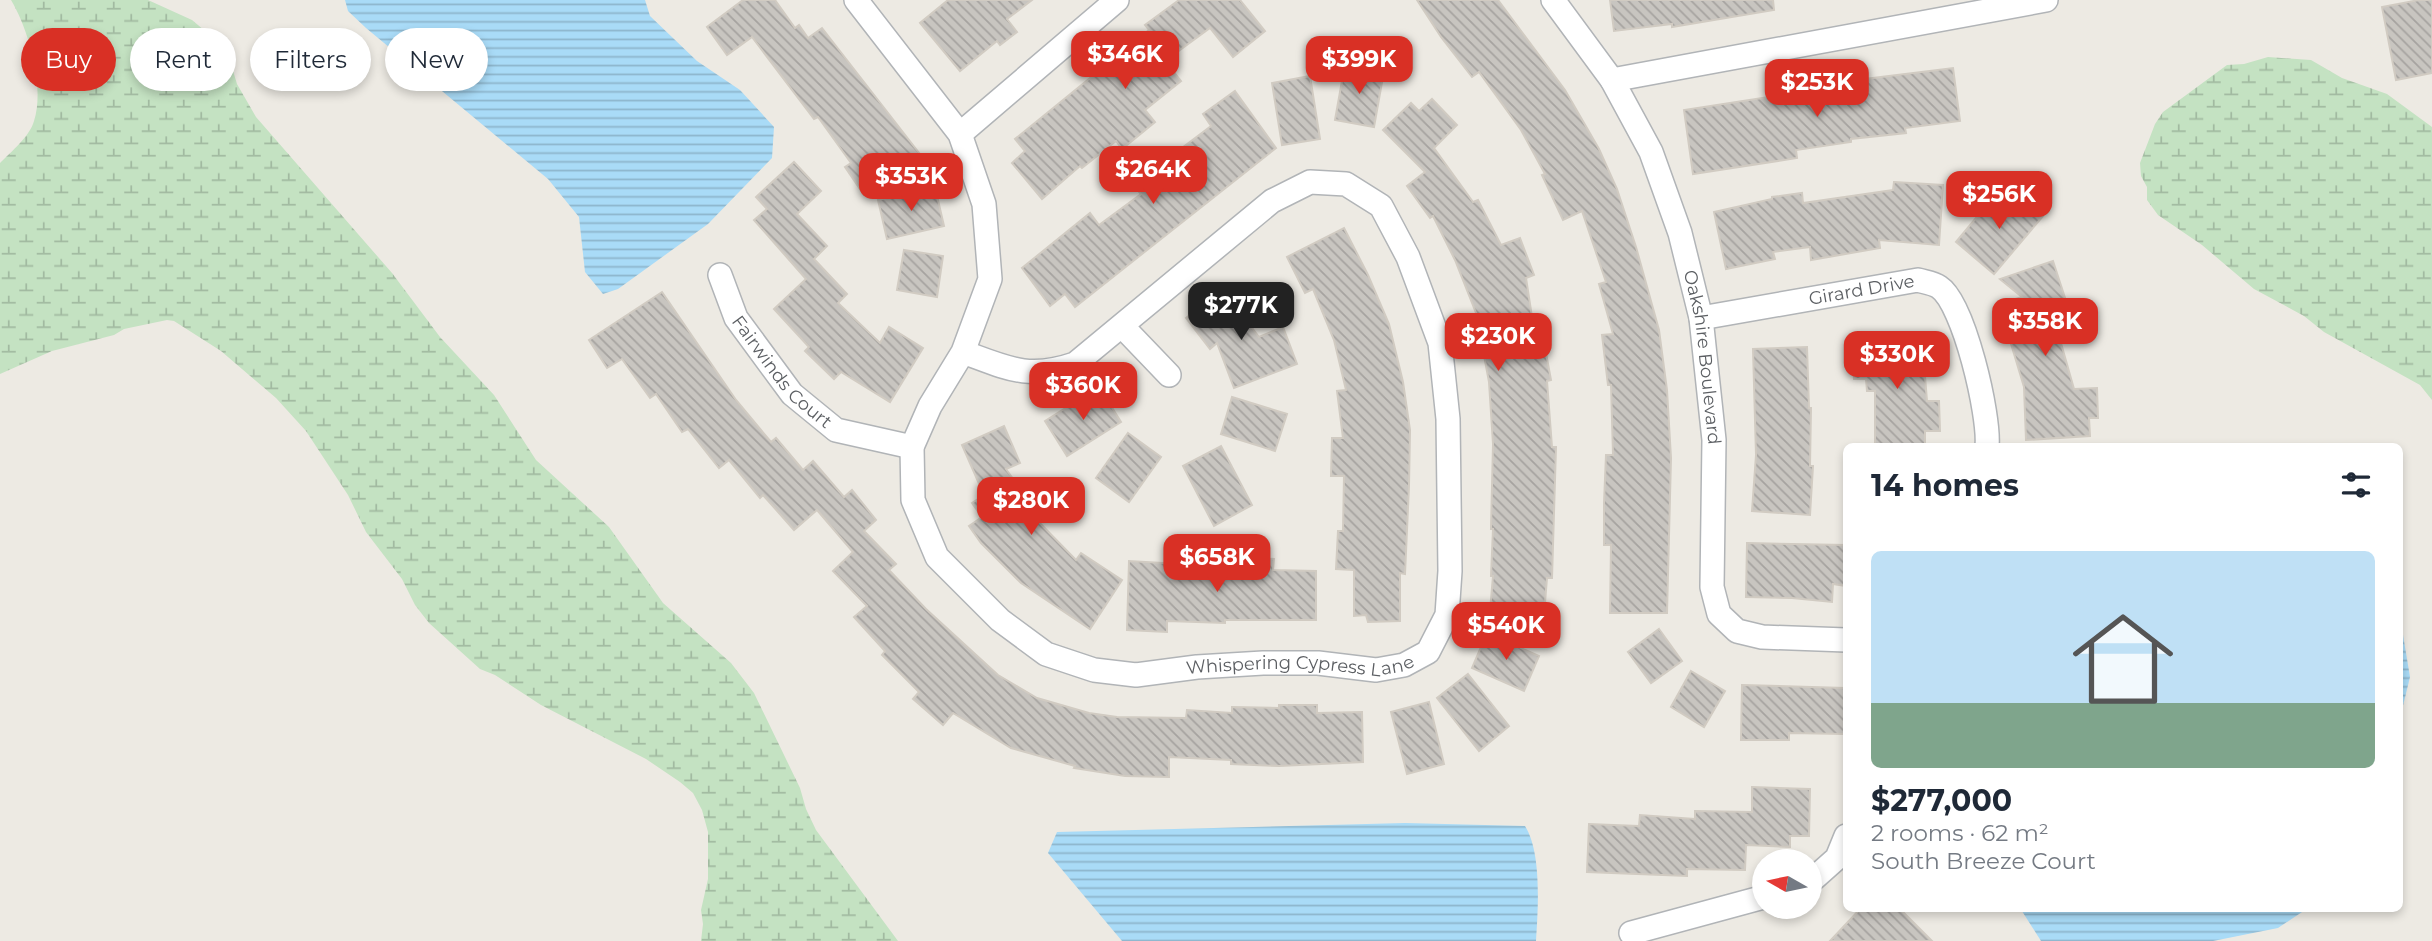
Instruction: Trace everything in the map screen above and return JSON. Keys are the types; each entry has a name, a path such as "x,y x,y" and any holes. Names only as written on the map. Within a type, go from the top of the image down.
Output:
{"street":[{"name":"Whispering Cypress Lane","path":"856,0 960,134 984,204 990,279 963,352 930,406 912,447 913,500 937,557 1000,620 1046,654 1094,670 1136,675 1197,667 1263,663 1318,663 1376,670 1404,665 1428,652 1447,615 1450,571 1448,419 1442,355 1440,342 1408,257 1381,206 1346,184 1310,182 1272,201 1075,364 1052,372 1018,372 963,352"},
{"path":"960,134 1117,0"},
{"name":"Oakshire Boulevard","path":"1553,0 1612,80 1651,152 1680,233 1701,318 1714,440 1712,587 1719,614 1737,631 1762,637 1843,640"},
{"path":"1612,80 1984,6 2046,0"},
{"name":"Fairwinds Court","path":"720,275 736,318 792,394 836,430 912,447"},
{"name":"Girard Drive","path":"1701,318 1917,280 1939,287 1956,312 1981,385 1987,443"},
{"path":"1122,326 1169,375"},
{"path":"1822,872 1838,858 1843,844"},
{"path":"1631,933 1752,900"}],"green space":[{"path":"11,0 148,0 192,20 202,28 130,28 130,91 236,91 236,81 256,117 392,273 440,337 494,395 536,460 609,527 663,603 731,663 754,693 800,788 816,830 898,941 701,941 701,910 708,879 708,832 702,810 693,793 646,759 541,705 495,675 480,669 429,623 415,605 402,579 366,532 348,495 306,431 276,398 221,351 174,321 124,329 114,335 52,351 0,374 0,163 32,127 38,91 116,91 116,28 24,28"},
{"path":"2268,57 2311,60 2342,78 2387,94 2432,127 2432,400 2420,385 2324,332 2304,316 2254,289 2202,245 2158,215 2147,200 2147,187 2141,176 2140,163 2155,124 2163,112 2227,65 2244,64"}],"water":[{"path":"345,0 645,0 650,16 697,61 740,90 774,127 772,158 708,224 618,289 603,294 585,272 579,217 548,179 442,91 488,91 488,28 385,28 385,44 371,32 371,28 366,28 348,11"},
{"path":"2403,635 2410,677 2403,706"},
{"path":"1405,823 1525,826 1536,866 1536,941 1122,941 1048,853 1057,832"},
{"path":"2023,912 2302,912 2278,928 2213,941 2041,941"}],"building":[{"path":"743,0 775,0 795,28 799,25 808,38 822,28 923,158 871,195 864,195 845,167 851,163 818,117 814,119 752,37 727,55 707,27"},
{"path":"948,0 1032,0 1007,19 1017,32 1000,45 997,41 960,71 920,23"},
{"path":"1179,0 1240,0 1265,31 1233,57 1210,28 1165,61 1181,81 1145,110 1155,122 1122,149 1116,141 1082,168 1080,166 1042,199 1012,163 1025,151 1015,139 1149,30 1145,25"},
{"path":"1417,0 1498,0 1565,90 1599,149 1617,189 1659,330 1667,390 1671,458 1667,613 1610,613 1611,545 1604,545 1604,503 1606,455 1613,455 1611,385 1608,385 1602,335 1613,334 1599,284 1606,282 1582,211 1563,220 1542,175 1545,174 1521,130 1479,72 1472,77"},
{"path":"1610,0 1773,0 1774,10 1672,27 1672,24 1614,31"},
{"path":"2432,0 2432,73 2396,80 2382,7"},
{"path":"1345,64 1384,71 1374,127 1335,120"},
{"path":"1953,68 1960,121 1905,128 1906,133 1851,139 1851,142 1796,150 1797,158 1693,174 1684,110 1794,93 1849,81"},
{"path":"1310,76 1320,139 1282,145 1272,83"},
{"path":"1235,91 1276,148 1075,307 1065,294 1050,306 1022,268 1090,213 1099,225 1141,194 1133,185 1211,126 1203,114"},
{"path":"1432,99 1457,125 1434,148 1473,202 1478,200 1501,245 1520,238 1534,275 1526,278 1536,343 1544,342 1551,380 1547,381 1552,447 1556,447 1552,578 1547,578 1543,628 1489,623 1493,576 1493,444 1489,382 1476,313 1455,260 1433,216 1430,218 1407,186 1425,172 1383,130 1411,103 1419,111"},
{"path":"794,162 821,191 797,214 827,246 814,259 847,294 838,303 880,343 889,327 923,348 890,402 841,372 834,379 805,351 809,347 774,309 806,279 754,220 767,209 756,197"},
{"path":"1894,182 1943,185 1939,245 1879,240 1880,248 1811,260 1810,247 1773,252 1775,259 1726,269 1714,212 1772,197 1802,193 1803,203 1893,190"},
{"path":"935,187 944,226 887,239 878,200"},
{"path":"1996,194 2009,205 2018,194 2043,216 1994,274 1956,242"},
{"path":"1344,228 1389,324 1403,382 1410,430 1405,574 1400,573 1400,621 1368,622 1366,615 1354,616 1354,570 1336,569 1338,531 1343,531 1344,476 1331,476 1332,438 1343,438 1337,391 1346,390 1334,340 1313,289 1305,293 1287,257"},
{"path":"904,250 943,256 937,297 897,290"},
{"path":"2053,261 2069,310 2053,315 2074,389 2097,388 2098,418 2089,418 2090,436 2026,440 2024,387 1999,304 2022,297 2000,279"},
{"path":"1223,290 1259,337 1283,327 1297,364 1234,388 1217,343 1210,349 1186,318"},
{"path":"662,292 736,400 771,442 776,438 803,470 813,461 844,497 852,490 876,520 864,531 896,564 889,570 926,609 998,675 1037,698 1089,713 1117,717 1186,718 1187,710 1232,713 1232,707 1279,708 1279,705 1317,705 1317,713 1362,712 1363,762 1279,766 1169,757 1169,777 1125,776 1074,768 1075,766 1011,748 953,713 943,725 913,699 919,692 882,655 885,651 854,617 867,606 833,571 853,552 817,510 794,530 763,495 760,498 729,460 719,468 688,429 682,432 656,394 650,398 622,359 607,368 589,340"},
{"path":"1922,339 1927,401 1939,401 1940,431 1925,431 1925,443 1875,443 1875,391 1867,391 1866,379 1854,379 1851,345"},
{"path":"1807,347 1811,408 1810,466 1813,466 1810,515 1752,511 1756,455 1753,349"},
{"path":"1099,387 1121,422 1067,456 1045,421"},
{"path":"1232,397 1287,414 1275,451 1221,434"},
{"path":"1004,426 1020,463 1006,469 1033,507 1028,511 1076,560 1081,553 1122,580 1090,629 1021,583 981,543 969,526 982,517 972,503 984,495 962,445"},
{"path":"1128,433 1161,457 1129,502 1096,478"},
{"path":"1221,446 1252,505 1214,526 1183,466"},
{"path":"1747,543 1843,545 1843,586 1833,584 1832,602 1746,597"},
{"path":"1235,557 1274,559 1273,570 1316,571 1316,620 1225,620 1225,623 1167,621 1167,632 1127,630 1129,561 1234,567"},
{"path":"1659,629 1682,661 1651,683 1628,652"},
{"path":"1487,633 1539,656 1524,691 1472,668"},
{"path":"1691,671 1725,691 1704,727 1671,707"},
{"path":"1468,674 1509,726 1479,751 1437,698"},
{"path":"1742,685 1843,688 1843,734 1789,733 1789,740 1741,740"},
{"path":"1429,702 1444,764 1407,774 1391,712"},
{"path":"1752,787 1810,789 1809,836 1790,836 1790,847 1746,845 1745,870 1687,869 1687,876 1587,872 1589,824 1639,826 1640,815 1695,819 1695,811 1752,812"},
{"path":"1857,912 1903,912 1932,941 1830,941"}]}
